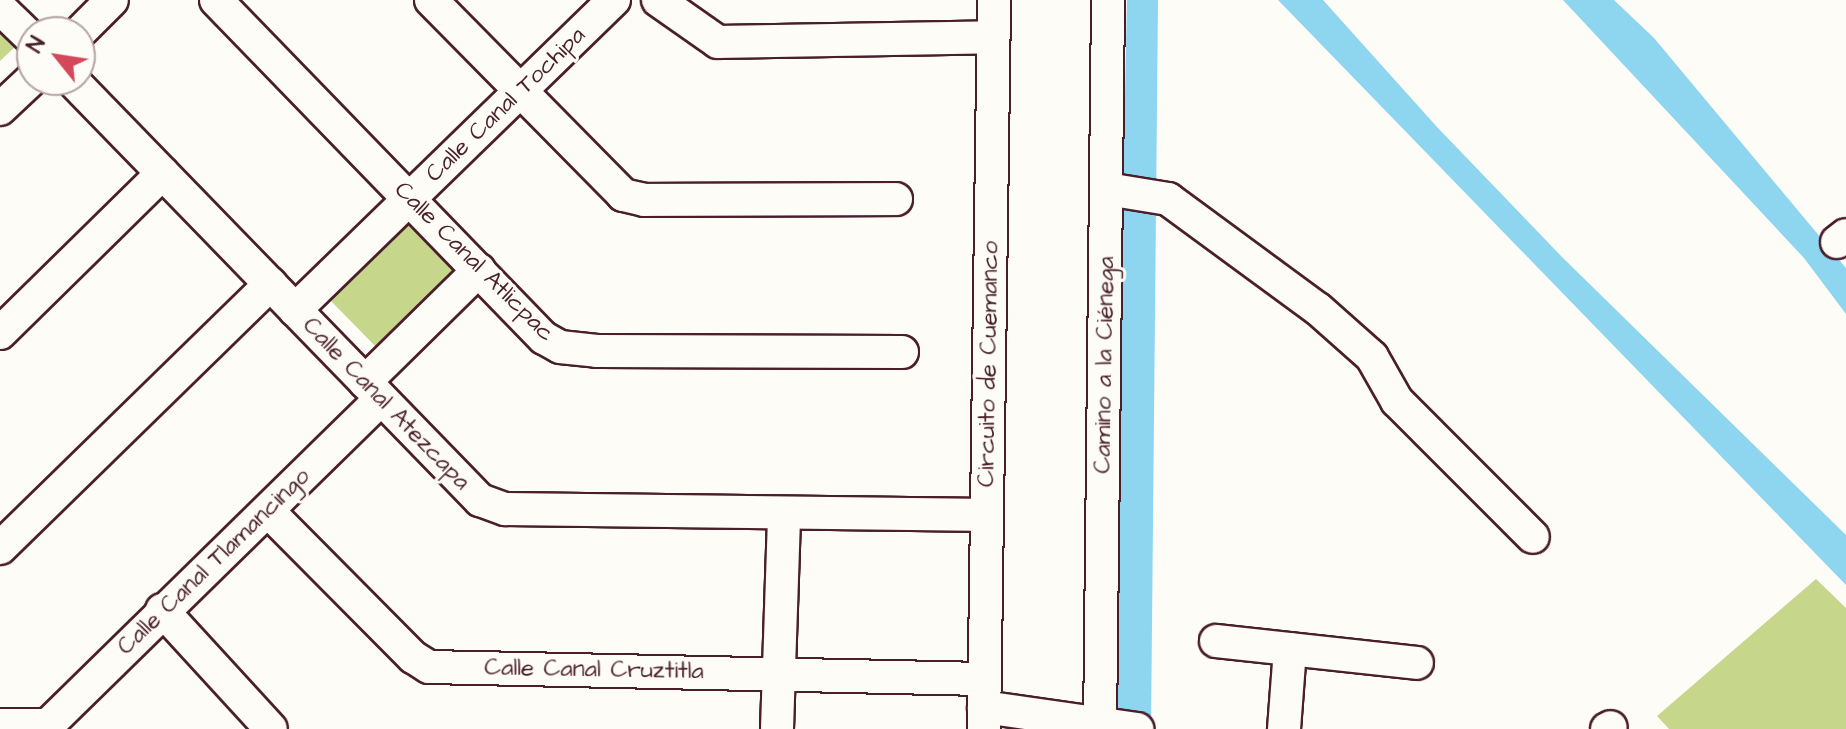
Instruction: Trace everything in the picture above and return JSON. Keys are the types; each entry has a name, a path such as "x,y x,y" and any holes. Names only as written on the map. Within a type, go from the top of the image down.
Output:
{"street":[{"path":"96,16 112,0"},
{"name":"Calle Canal Atlicpac","path":"216,0 544,338 560,347 597,351 902,352"},
{"path":"431,0 518,92 623,195 644,200 896,199"},
{"name":"Calle Canal Tochipa","path":"295,310 614,0"},
{"path":"658,0 718,42 993,37"},
{"name":"Circuito de Cuemanco","path":"984,705 994,0"},
{"name":"Camino a la Ciénega","path":"1108,0 1111,727"},
{"path":"0,8 16,24"},
{"path":"0,109 16,94"},
{"name":"Calle Canal Atezcapa","path":"88,96 480,500 505,509 986,515"},
{"path":"0,333 163,173"},
{"path":"1109,189 1168,199 1350,336 1372,357 1397,401 1533,537"},
{"name":"Calle Canal Tlamancingo","path":"49,727 162,610 268,511 479,270"},
{"path":"0,548 271,284"},
{"name":"Calle Canal Cruztitla","path":"268,511 413,657 429,667 778,672 1111,727"},
{"path":"777,729 784,513"},
{"path":"162,610 271,729"},
{"path":"1216,641 1417,663"},
{"path":"1284,729 1290,649"},
{"path":"0,725 49,727"}],"green space":[{"path":"0,23 16,40 16,46 0,61"},
{"path":"424,207 473,257 379,350 330,300"},
{"path":"1816,579 1846,608 1846,729 1669,729 1657,716"}],"water":[{"path":"1127,0 1158,0 1151,729 1112,713"},
{"path":"1278,0 1323,0 1437,127 1562,257 1846,535 1846,585"},
{"path":"1563,0 1614,0 1654,38 1846,268 1846,314 1804,258"}]}
